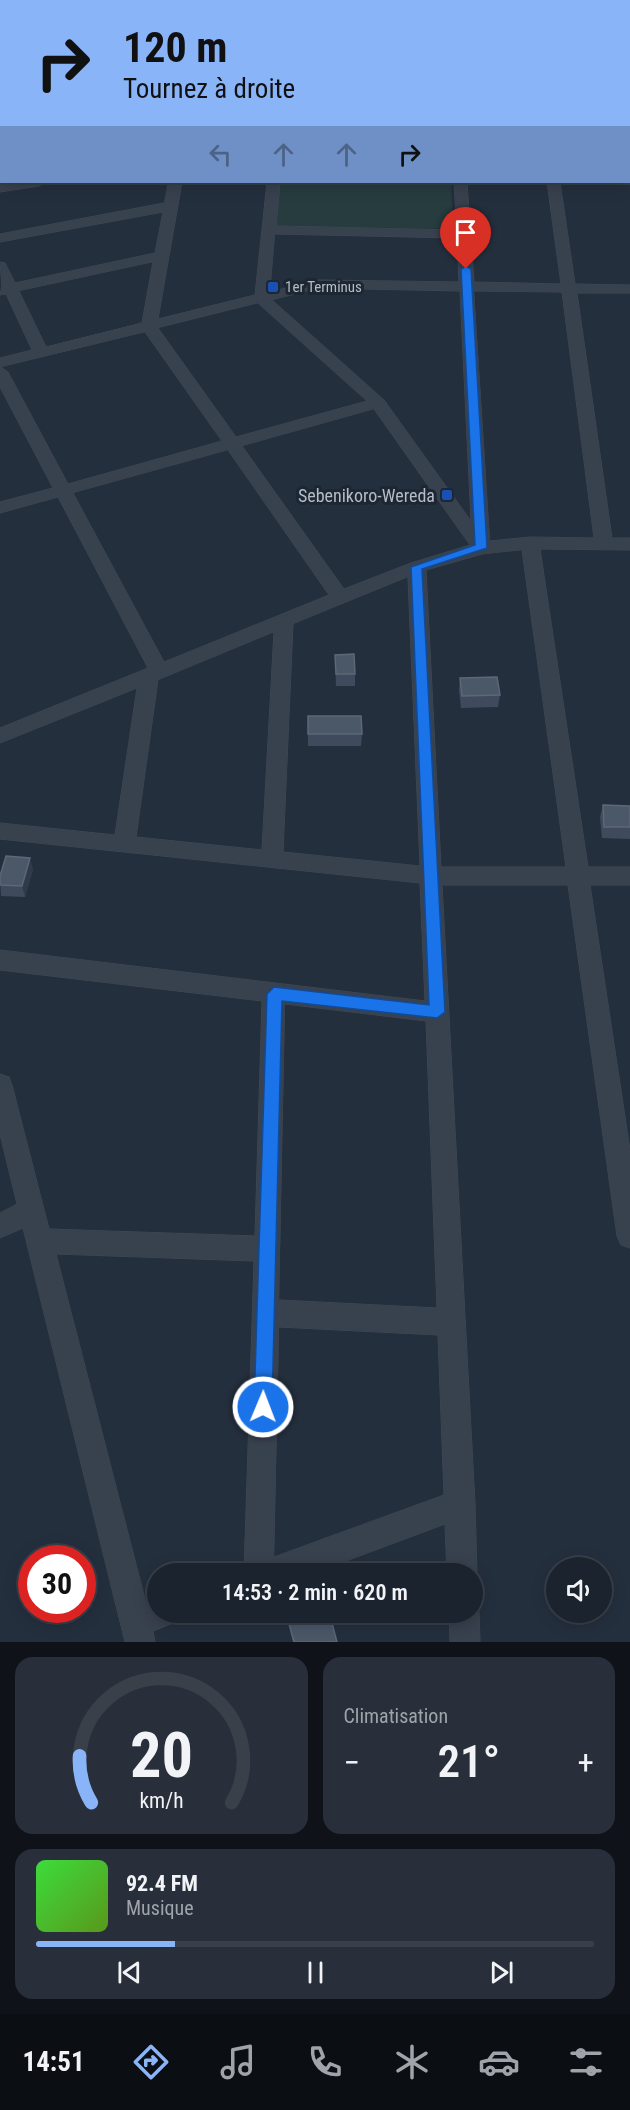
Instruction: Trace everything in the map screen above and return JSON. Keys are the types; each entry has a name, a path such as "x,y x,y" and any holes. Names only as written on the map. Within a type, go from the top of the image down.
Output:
{"street":[{"path":"0,188 32,183"},
{"path":"176,183 149,326 340,597"},
{"path":"262,298 273,183"},
{"path":"461,183 481,548"},
{"path":"554,183 604,544"},
{"path":"0,238 171,206"},
{"path":"268,230 464,234"},
{"path":"5,289 162,256"},
{"path":"0,266 5,289 41,353"},
{"path":"0,363 319,284 630,289"},
{"path":"262,298 378,403 481,548"},
{"path":"0,372 63,491 154,673 124,844"},
{"path":"0,508 378,403"},
{"path":"530,543 630,1236"},
{"path":"0,736 417,567 481,548 530,543 630,544"},
{"path":"417,567 462,1563"},
{"path":"272,859 284,620"},
{"path":"0,831 432,876 630,876"},
{"path":"0,960 437,1012"},
{"path":"259,1563 274,994"},
{"path":"0,1085 39,1241 146,1626"},
{"path":"0,1226 31,1210"},
{"path":"39,1241 268,1249"},
{"path":"266,1313 451,1322"},
{"path":"299,1563 459,1504"},
{"path":"464,1623 465,1642"}],"green space":[{"path":"280,183 451,183 453,229 275,226"}],"building":[{"path":"354,654 355,674 336,674 335,655"},
{"path":"497,677 500,695 462,696 460,678"},
{"path":"308,716 361,716 362,734 308,734"},
{"path":"603,805 630,806 630,827 604,827"},
{"path":"6,856 30,858 22,886 0,885 0,876"},
{"path":"289,1623 332,1623 337,1642 294,1642"}],"place":[{"name":"1er Terminus","path":"273,287"},
{"name":"Sebenikoro-Wereda","path":"447,495"}],"route":[{"path":"263,1407 274,994 437,1012 417,567 481,548 466,269"}]}
